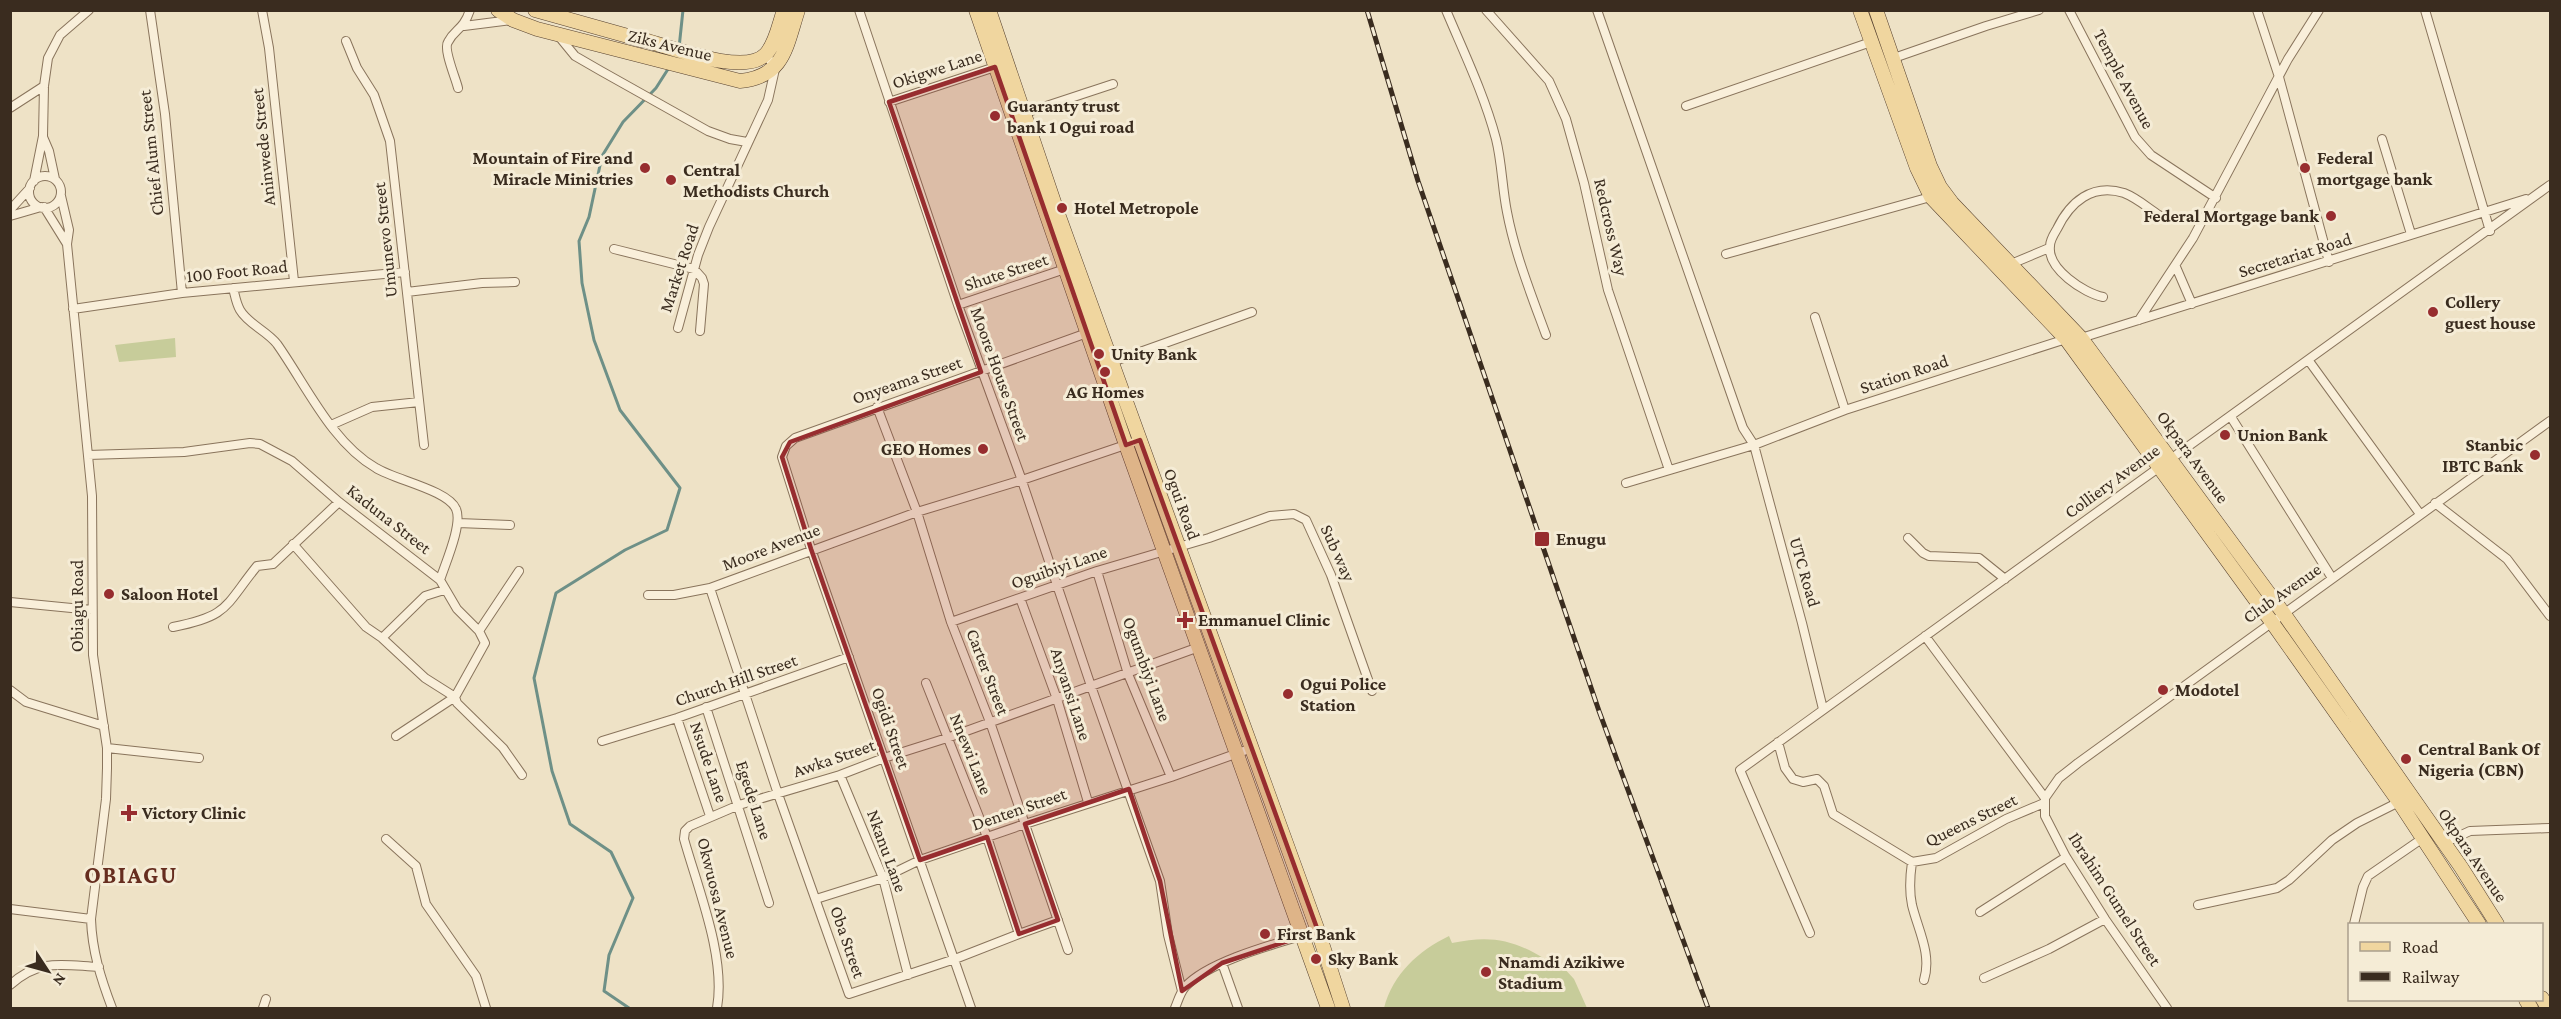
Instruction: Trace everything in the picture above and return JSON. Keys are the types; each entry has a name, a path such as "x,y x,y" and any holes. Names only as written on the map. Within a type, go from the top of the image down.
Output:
{"main road":[{"name":"Ziks Avenue","path":"498,10 513,20 556,34 740,81 761,77 774,69"},
{"name":"Ziks Avenue","path":"535,10 721,61 744,64 766,54"},
{"path":"766,54 784,10"},
{"path":"774,69 782,57 798,10"},
{"name":"Ogui Road","path":"976,10 1126,445 1172,548 1252,748 1318,931 1343,1008"},
{"name":"Ogui Road","path":"989,10 1058,214 1140,440 1199,647 1328,1008"},
{"name":"Okpara Avenue","path":"1860,10 1917,168 1931,197 2066,339 2160,467 2277,617"},
{"name":"Okpara Avenue","path":"1876,10 1930,166 1946,195 2081,338 2172,459 2277,617 2405,799 2444,843 2496,923"},
{"name":"Okpara Avenue","path":"2405,799 2423,838 2478,923"}],"street":[{"path":"43,207 32,201 32,184 43,136 44,86 48,58 60,35 89,10"},
{"name":"Chief Alum Street","path":"150,10 165,114 182,293"},
{"name":"Aninwede Street","path":"262,10 294,281"},
{"path":"458,88 446,48 449,39 464,26 470,10"},
{"name":"Moore House Street","path":"860,10 981,372 1022,480 1091,686 1129,789"},
{"path":"1446,10 1476,78 1496,136 1502,161 1507,214 1518,257 1546,334"},
{"name":"Redcross Way","path":"1486,10 1549,81 1566,119 1614,309 1669,470"},
{"name":"UTC Road","path":"1597,10 1740,421 1754,445 1823,709"},
{"path":"1878,62 2039,10"},
{"name":"Temple Avenue","path":"2069,10 2135,137 2151,155 2216,198"},
{"path":"2257,10 2279,77 2329,262"},
{"path":"2139,320 2176,267 2216,198 2279,77 2319,10"},
{"path":"2426,10 2490,231"},
{"path":"464,26 513,20"},
{"path":"556,34 579,59 708,131 747,142"},
{"name":"Umunevo Street","path":"346,41 357,68 374,95 390,141 424,445"},
{"path":"1686,106 1871,42"},
{"path":"766,54 774,69"},
{"name":"Okigwe Lane","path":"889,102 995,67"},
{"name":"Market Road","path":"678,328 708,228 768,100 774,69"},
{"path":"1025,113 1113,84"},
{"path":"12,106 44,86"},
{"path":"43,136 55,179 61,188 69,230 67,244"},
{"path":"2382,139 2411,234"},
{"path":"10,210 32,184 44,176 55,179"},
{"path":"2532,197 2550,185"},
{"path":"2011,264 2049,248 2068,211 2088,193 2112,191 2124,194 2159,215"},
{"path":"1726,254 1931,197 1946,195"},
{"path":"10,216 54,205 61,196"},
{"name":"Secretariat Road","path":"2066,339 2081,338 2532,197"},
{"name":"Colliery Avenue","path":"1810,933 1740,770 2490,231 2532,197"},
{"name":"Obiagu Road","path":"43,207 67,244 88,455 94,548 93,655 107,748 106,799 91,919 93,945 112,1008"},
{"path":"2049,248 2055,264 2071,281 2093,295 2103,297"},
{"path":"614,249 694,269 704,284 700,331"},
{"path":"2176,267 2192,304"},
{"name":"Shute Street","path":"958,305 1065,269"},
{"name":"100 Foot Road","path":"73,309 182,293 405,272"},
{"path":"407,292 482,283 515,282"},
{"path":"232,288 243,315 276,343 336,435 358,457 389,476 433,491 456,508 458,523 440,580 457,609 483,637 484,648 455,697 396,736"},
{"path":"1112,362 1252,312"},
{"path":"1815,317 1845,410"},
{"name":"Onyeama Street","path":"782,457 786,446 795,438 1087,333"},
{"name":"Station Road","path":"1626,483 1754,445 1845,410 2066,339"},
{"path":"2309,361 2420,513"},
{"path":"331,425 372,407 419,402"},
{"name":"Carter Street","path":"878,407 916,512 951,622 990,722 1068,950"},
{"path":"2231,417 2332,578"},
{"name":"Club Avenue","path":"2044,800 2060,778 2078,763 2435,502 2550,421"},
{"path":"916,512 1022,480 1140,440"},
{"name":"Kaduna Street","path":"88,455 184,452 235,444 260,444 292,461 339,502 440,580"},
{"name":"Ogidi Street","path":"782,457 811,549 971,1008"},
{"path":"173,627 214,617 231,603 257,566 273,564 339,502"},
{"path":"2435,502 2507,559 2550,616"},
{"name":"Moore Avenue","path":"778,794 710,588 916,512"},
{"name":"Sub way","path":"1172,548 1270,516 1286,514 1301,516 1306,520 1331,575 1372,691"},
{"path":"458,523 510,525"},
{"path":"1908,538 1929,556 1979,558 2005,579"},
{"path":"293,544 366,627 382,638 425,678 455,697 457,703 503,748 522,775"},
{"name":"Oguibiyi Lane","path":"951,622 1097,571 1172,548"},
{"path":"479,631 519,571"},
{"name":"Ogumbiyi Lane","path":"1097,571 1128,674 1171,777"},
{"path":"648,595 674,595 710,588"},
{"path":"382,638 424,596 444,590"},
{"name":"Anyansi Lane","path":"1020,598 1057,699 1088,802"},
{"path":"10,602 92,610"},
{"name":"Ibrahim Gumel Street","path":"1925,636 2044,800 2045,816 2066,857 2105,919 2167,1008"},
{"name":"Awka Street","path":"685,831 710,816 739,805 840,775 1199,647"},
{"name":"Church Hill Street","path":"602,741 677,718 849,657"},
{"name":"Nnewi Lane","path":"926,683 987,837 1019,934"},
{"path":"10,690 26,702 104,726"},
{"name":"Egede Lane","path":"706,707 769,903"},
{"name":"Nsude Lane","path":"677,718 710,816"},
{"name":"Queens Street","path":"1778,742 1785,768 1792,779 1803,782 1817,779 1824,786 1833,814 1912,862 1936,858 2044,800"},
{"path":"107,748 199,758"},
{"name":"Denten Street","path":"816,899 883,878 920,860 1252,748"},
{"name":"Nkanu Lane","path":"840,775 883,878 908,975"},
{"path":"1129,789 1160,881 1168,935 1182,991"},
{"name":"Oba Street","path":"778,794 847,993 852,994 955,959 1058,920"},
{"path":"2198,905 2277,888 2357,822 2405,799"},
{"path":"2444,843 2470,831 2550,828"},
{"name":"Okwuosa Avenue","path":"685,831 684,839 716,955 720,979 717,1008"},
{"path":"2354,923 2368,876 2423,838"},
{"path":"386,839 416,866 426,904 476,976 486,1008"},
{"path":"1980,912 2066,857"},
{"name":"Queens Street","path":"1912,862 1910,882 1912,904 1927,956 1924,980"},
{"path":"10,909 91,919"},
{"path":"1984,978 2049,949 2105,919"},
{"path":"1175,1008 1182,991 1192,980 1222,963 1318,931"},
{"path":"1222,963 1238,1008"},
{"path":"11,984 27,972 45,965 99,967"},
{"path":"263,1008 266,999"}],"highlighted area":[{"path":"995,67 1126,445 1140,440 1318,931 1222,963 1182,991 1160,881 1129,789 1025,824 1058,920 1019,934 987,837 920,860 811,549 782,457 790,442 981,372 889,102"}],"green space":[{"path":"175,338 176,357 119,362 115,345"},
{"name":"Nnamdi Azikiwe Stadium","path":"1449,936 1452,943 1478,939 1500,940 1522,947 1545,959 1550,953 1574,979 1587,1008 1384,1008 1400,974 1408,965 1417,956"}],"waterway":[{"path":"679,48 683,10"},
{"path":"629,1008 604,991 609,955 633,898 611,852 570,824 552,771 534,678 556,593 625,550 667,530 680,488 620,410 594,340 582,283 579,241 589,217 602,156 623,122 656,88 670,66"}],"railway":[{"path":"1367,10 1418,181 1599,711 1708,1008"}],"place":[{"name":"Guaranty trust bank 1 Ogui road","path":"995,116"},
{"name":"Mountain of Fire and Miracle Ministries","path":"645,168"},
{"name":"Federal mortgage bank","path":"2305,168"},
{"name":"Central Methodists Church","path":"671,180"},
{"name":"Hotel Metropole","path":"1062,208"},
{"name":"Federal Mortgage bank","path":"2331,216"},
{"name":"Collery guest house","path":"2433,312"},
{"name":"Unity Bank","path":"1099,354"},
{"name":"AG Homes","path":"1105,372"},
{"name":"Union Bank","path":"2225,435"},
{"name":"GEO Homes","path":"983,449"},
{"name":"Stanbic IBTC Bank","path":"2535,455"},
{"name":"Enugu","path":"1542,539"},
{"name":"Saloon Hotel","path":"109,594"},
{"name":"Emmanuel Clinic","path":"1185,620"},
{"name":"Modotel","path":"2163,690"},
{"name":"Ogui Police Station","path":"1288,694"},
{"name":"Central Bank Of Nigeria (CBN)","path":"2406,759"},
{"name":"Victory Clinic","path":"129,813"},
{"name":"First Bank","path":"1265,934"},
{"name":"Sky Bank","path":"1316,959"},
{"name":"Nnamdi Azikiwe Stadium","path":"1486,972"}],"district":[{"name":"OBIAGU","path":"131,875"}]}
